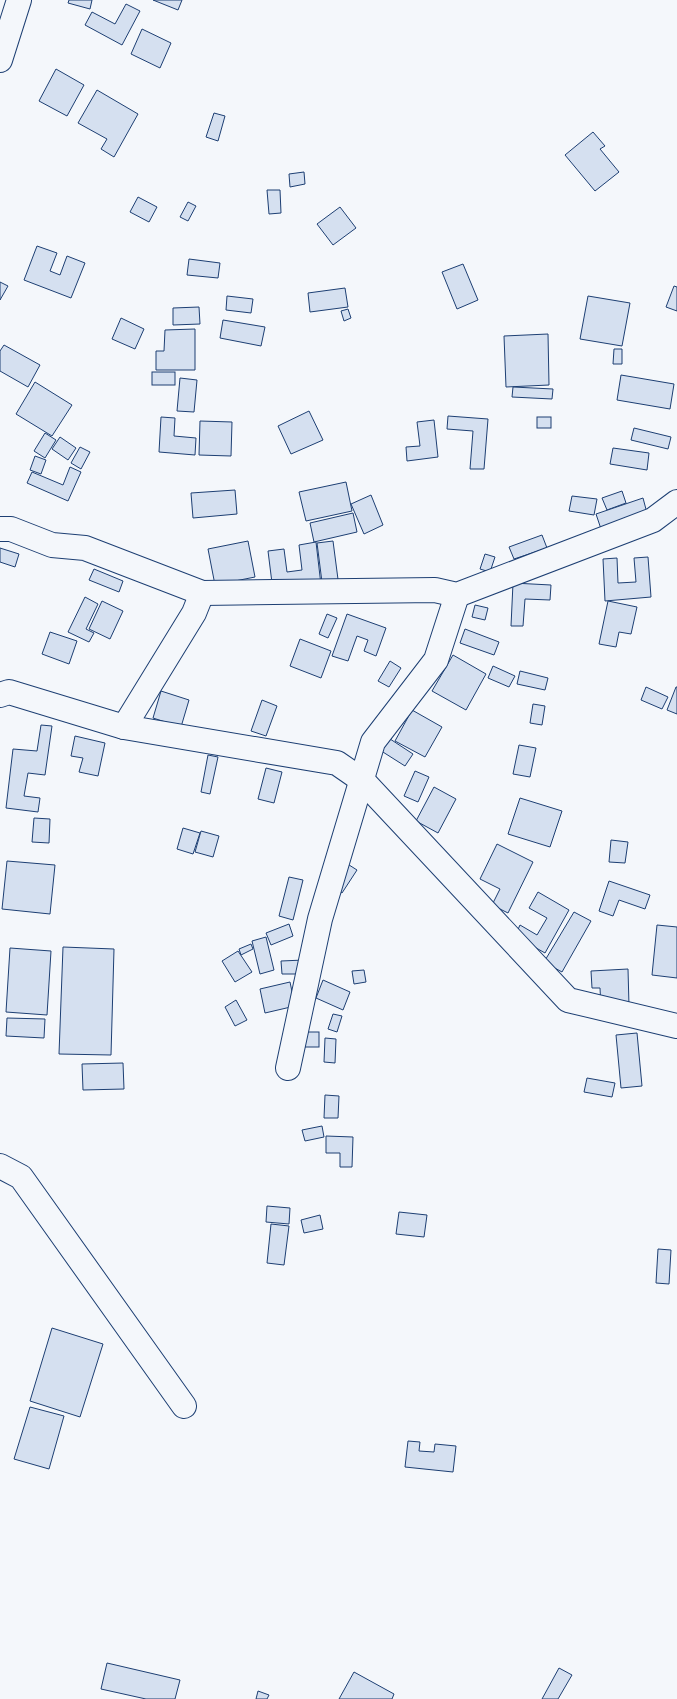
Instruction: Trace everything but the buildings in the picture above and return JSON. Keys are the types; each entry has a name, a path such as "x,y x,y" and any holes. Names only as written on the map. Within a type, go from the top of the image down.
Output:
{"street":[{"path":"0,60 19,0"},
{"path":"0,529 11,530 52,545 85,548 202,593 435,590 458,595 653,520 677,502"},
{"path":"124,728 194,613 202,593"},
{"path":"288,1068 320,919 363,781 373,742 436,660 458,595"},
{"path":"0,695 9,692 124,728 337,763 363,781 568,1000 677,1026"},
{"path":"0,1166 21,1177 184,1406"}]}
